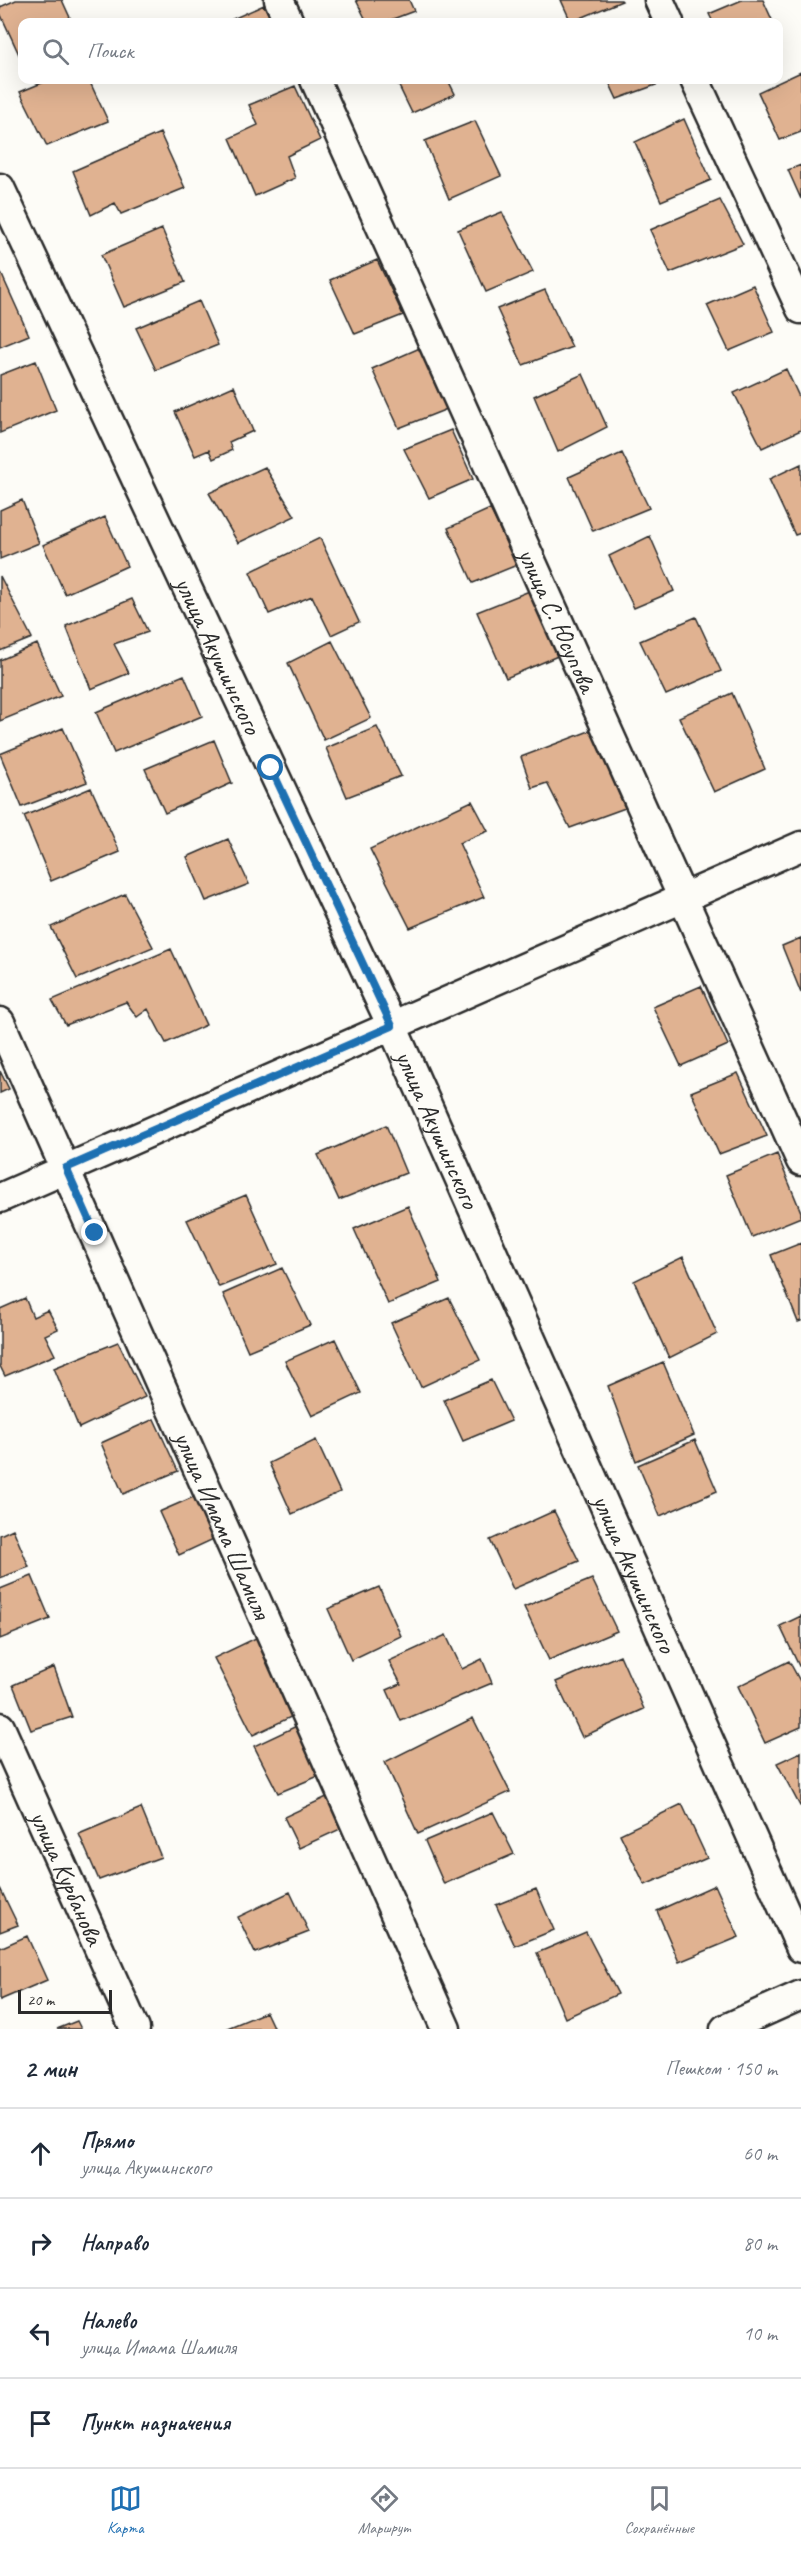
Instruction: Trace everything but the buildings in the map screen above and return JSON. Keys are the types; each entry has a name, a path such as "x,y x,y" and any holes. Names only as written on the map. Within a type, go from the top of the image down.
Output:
{"street":[{"path":"279,0 287,18"},
{"path":"659,0 667,18"},
{"name":"улица С. Юсупова","path":"317,84 801,1161"},
{"path":"697,84 801,309"},
{"name":"улица Акушинского","path":"0,188 392,1026 801,1948"},
{"path":"0,1198 801,846"},
{"name":"улица Имама Шамиля","path":"0,1023 446,2029"},
{"name":"улица Курбанова","path":"0,1727 135,2029"},
{"path":"725,2029 801,1995"}],"route":[{"path":"95,1233 66,1168 392,1026 271,768"}]}
